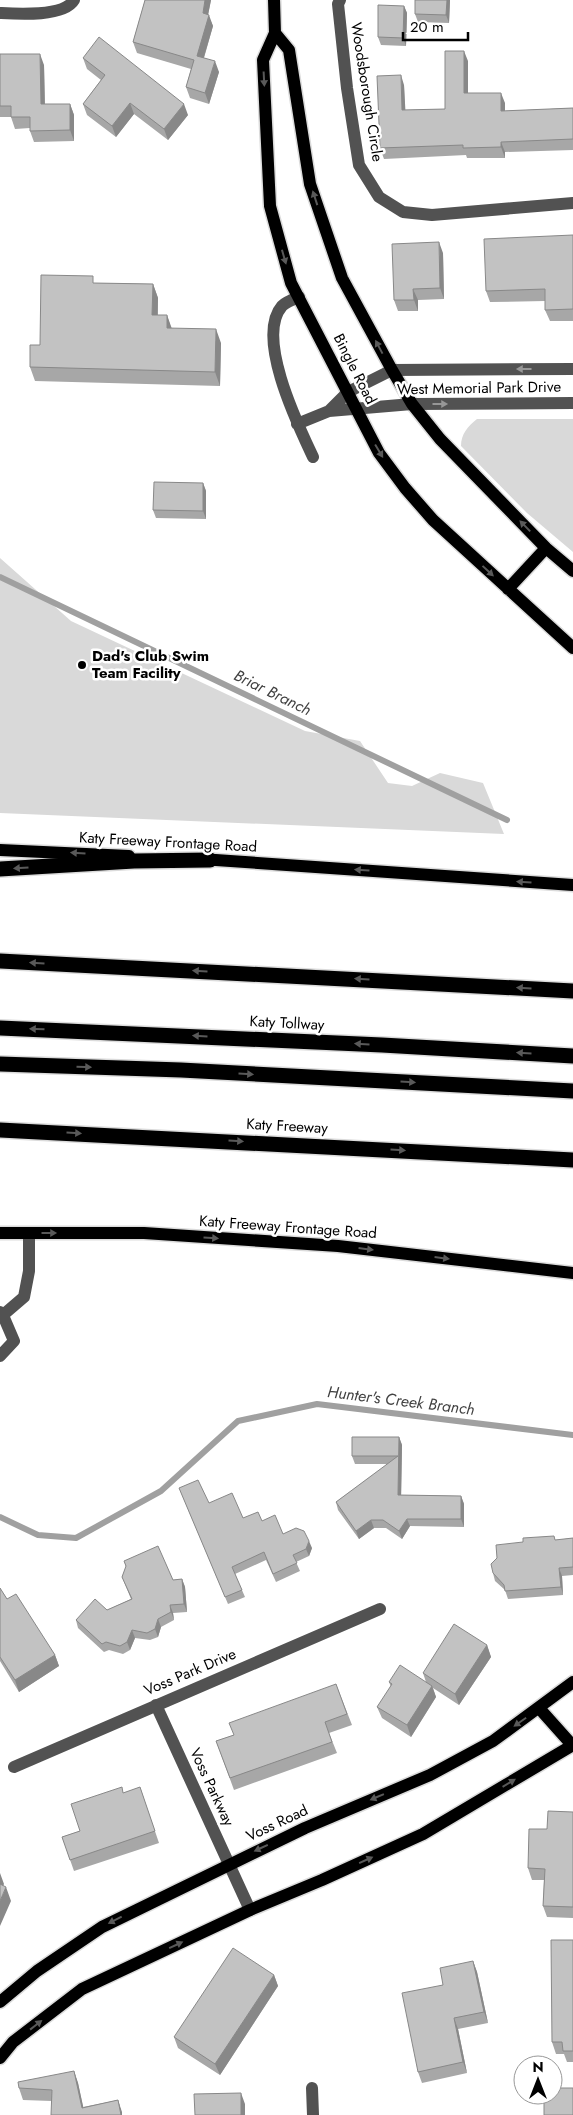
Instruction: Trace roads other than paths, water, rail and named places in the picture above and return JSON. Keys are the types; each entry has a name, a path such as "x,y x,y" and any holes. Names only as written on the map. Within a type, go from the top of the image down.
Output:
{"highway":[{"path":"0,869 134,861 210,860"},
{"path":"0,961 573,991"},
{"name":"Katy Tollway","path":"0,1028 382,1045 573,1056"},
{"path":"0,1064 181,1070 573,1091"},
{"name":"Katy Freeway","path":"0,1130 573,1160"},
{"path":"0,1134 25,1131"}],"main road":[{"name":"Bingle Road","path":"274,0 275,33 263,60 270,206 292,283 379,453 405,488 434,520 573,648"},
{"name":"Bingle Road","path":"275,33 289,50 310,184 342,278 392,370 412,404 440,439 546,548 573,571"},
{"path":"508,589 546,548"},
{"name":"Katy Freeway Frontage Road","path":"0,850 210,860 573,885"},
{"name":"Katy Freeway Frontage Road","path":"0,1233 144,1233 338,1246 573,1273"},
{"name":"Voss Road","path":"0,2002 37,1971 102,1927 305,1828 430,1774 493,1741 573,1682"},
{"path":"0,2058 13,2042 82,1989 250,1910 423,1834 573,1745 539,1708"}],"street":[{"path":"0,14 60,11 71,5 74,0"},
{"name":"Woodsborough Circle","path":"340,0 338,4 347,88 359,165 379,197 404,212 432,215 573,204"},
{"path":"299,297 282,306 273,326 278,372 297,424 313,457"},
{"name":"West Memorial Park Drive","path":"329,411 348,392 392,370 573,369"},
{"name":"West Memorial Park Drive","path":"329,411 412,404 573,403"},
{"path":"297,424 329,411"},
{"path":"0,1356 14,1341 2,1313 24,1296 29,1271 29,1233"},
{"name":"Voss Park Drive","path":"14,1767 380,1609"},
{"name":"Voss Parkway","path":"156,1705 250,1910"},
{"path":"312,2088 313,2115"}],"waterway":[{"name":"Briar Branch","path":"0,577 507,820"},
{"name":"Hunter's Creek Branch","path":"0,1517 38,1535 76,1538 161,1491 238,1421 317,1404 573,1435"}],"place":[{"name":"Dad's Club Swim Team Facility","path":"82,665"}]}
